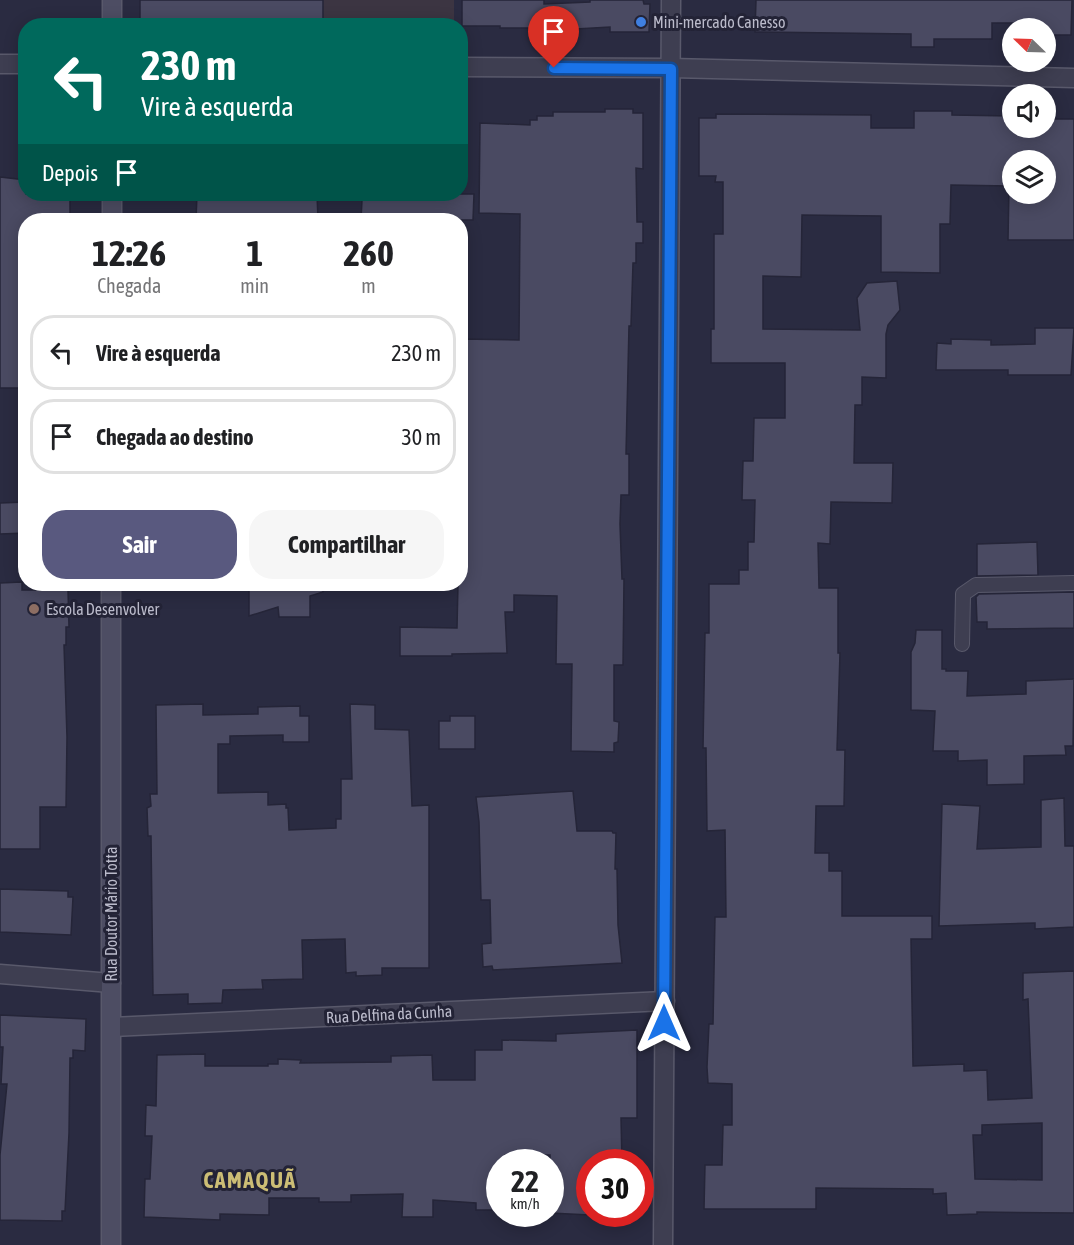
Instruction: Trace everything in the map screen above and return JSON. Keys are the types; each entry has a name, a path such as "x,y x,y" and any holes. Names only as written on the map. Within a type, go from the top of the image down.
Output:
{"street":[{"path":"112,0 112,18"},
{"path":"663,1245 671,0"},
{"path":"0,64 18,64"},
{"path":"468,67 1074,78"},
{"name":"Rua Doutor Mário Totta","path":"111,591 111,1245"},
{"path":"0,974 111,983"},
{"name":"Rua Delfina da Cunha","path":"112,1027 664,1001"}],"lane":[{"path":"962,644 963,594 967,589 976,585 1074,583"}],"shaded area":[{"path":"323,0 454,0 454,18 323,18"}],"building":[{"path":"140,0 323,0 323,18 140,18"},
{"path":"462,0 544,0 544,4 590,2 590,0 643,0 644,4 650,4 649,32 610,32 610,27 558,30 558,28 468,26 468,18 462,18"},
{"path":"756,0 1072,0 1071,35 1056,35 1056,18 1002,18 1002,23 992,23 992,39 934,39 934,47 911,47 911,34 755,32"},
{"path":"605,109 633,109 633,113 643,113 643,169 636,168 637,222 643,222 643,243 636,243 631,326 629,326 626,454 629,454 629,495 621,495 620,524 622,579 624,579 623,665 614,665 614,721 619,722 618,742 614,743 614,752 571,751 572,664 556,664 557,596 514,595 514,612 505,612 507,653 400,656 400,627 457,628 458,591 468,591 468,339 519,340 520,214 479,213 480,123 530,125 530,120 537,120 537,116 553,116 553,112 605,112"},
{"path":"914,111 952,111 952,115 1002,116 1002,138 1056,138 1056,119 1074,119 1074,240 1008,240 1009,204 1056,204 1056,150 1002,150 1002,186 951,185 950,224 940,224 940,273 881,272 881,216 802,215 801,277 763,276 763,329 860,330 857,298 867,283 897,281 900,310 888,325 886,334 886,378 862,377 862,405 855,405 854,463 893,463 892,503 831,502 830,544 818,543 819,588 838,588 838,653 840,653 837,750 845,750 844,806 816,806 815,853 829,853 829,871 842,871 842,916 932,916 932,939 911,939 913,1066 964,1064 964,1071 987,1070 988,1100 1032,1098 1028,999 1023,1000 1023,973 1074,971 1074,1213 977,1212 977,1214 947,1215 946,1193 933,1194 933,1189 816,1188 816,1209 704,1209 705,1165 722,1165 723,1125 732,1125 732,1084 708,1083 707,1067 709,1024 713,1024 715,917 726,917 725,830 707,831 706,748 703,748 705,633 709,633 709,584 739,584 739,570 748,570 748,542 754,542 755,500 742,500 743,461 753,461 754,418 785,418 785,363 711,363 711,329 714,329 714,234 723,234 723,182 715,182 716,176 699,176 699,118 716,118 716,114 871,115 871,128 914,128","holes":["1042,1123 1042,1180 975,1179 973,1135 982,1135 982,1125"]},
{"path":"0,177 18,179 18,201 70,201 70,213 18,213 18,388 0,388"},
{"path":"468,194 474,194 473,220 468,220 468,213 361,213 362,201 468,201"},
{"path":"197,201 317,201 318,213 196,213"},
{"path":"1035,328 1074,328 1071,375 1008,375 1008,370 936,370 937,343 951,344 951,339 991,340 991,345 1035,344"},
{"path":"18,502 18,533 0,534 0,503"},
{"path":"1037,542 1038,575 977,576 977,544"},
{"path":"18,582 18,591 68,591 69,627 66,627 66,645 64,645 67,737 66,807 40,807 40,849 0,849 0,583"},
{"path":"249,591 323,591 310,596 310,617 279,617 278,607 249,616"},
{"path":"1074,592 1074,628 987,629 987,622 977,622 976,597 979,594"},
{"path":"916,630 942,630 942,669 968,671 967,696 1026,694 1026,681 1074,679 1073,746 1065,746 1066,755 1024,756 1024,784 987,785 987,760 958,761 958,751 933,751 935,711 911,710 911,652 915,643"},
{"path":"203,704 203,715 258,714 258,707 300,706 300,716 309,716 309,742 283,742 283,735 230,736 230,744 218,744 218,793 268,792 268,805 286,804 289,830 336,828 336,819 341,819 341,779 352,779 350,704 375,705 375,729 409,730 412,806 429,805 429,968 382,968 382,975 356,976 356,972 346,973 345,939 302,940 303,979 262,980 263,989 223,990 222,1003 188,1004 188,994 153,995 151,836 148,836 147,808 151,806 150,794 157,794 156,705"},
{"path":"450,716 475,716 475,749 439,749 439,721 450,721"},
{"path":"573,791 577,831 616,833 615,869 617,869 618,925 622,963 493,970 492,966 483,967 482,944 491,943 490,900 481,900 476,797"},
{"path":"1064,798 1065,846 1074,846 1074,927 1035,929 1035,923 939,926 942,804 980,806 977,849 1041,847 1041,800"},
{"path":"0,889 68,891 68,897 73,897 71,935 0,932"},
{"path":"0,1015 86,1019 85,1051 73,1050 73,1058 70,1058 69,1133 65,1211 62,1211 62,1221 0,1220 0,1155 7,1084 1,1084 3,1047 0,1047"},
{"path":"637,1030 637,1118 621,1118 622,1149 576,1149 576,1214 564,1214 564,1149 486,1149 486,1210 476,1210 476,1203 433,1200 433,1217 402,1217 403,1194 351,1195 351,1202 319,1202 319,1198 269,1198 269,1215 220,1214 220,1220 144,1217 145,1179 150,1179 152,1136 145,1136 146,1105 156,1106 157,1055 205,1054 205,1066 268,1066 268,1064 278,1064 278,1059 301,1060 300,1063 391,1062 391,1056 432,1055 433,1080 475,1080 475,1050 502,1050 502,1040 556,1041 556,1034"}],"place":[{"name":"Mini-mercado Canesso","path":"641,22"},
{"name":"Escola Desenvolver","path":"34,609"}],"district":[{"name":"CAMAQUÃ","path":"250,1180"}],"route":[{"path":"554,68 671,69 664,1023"}]}
